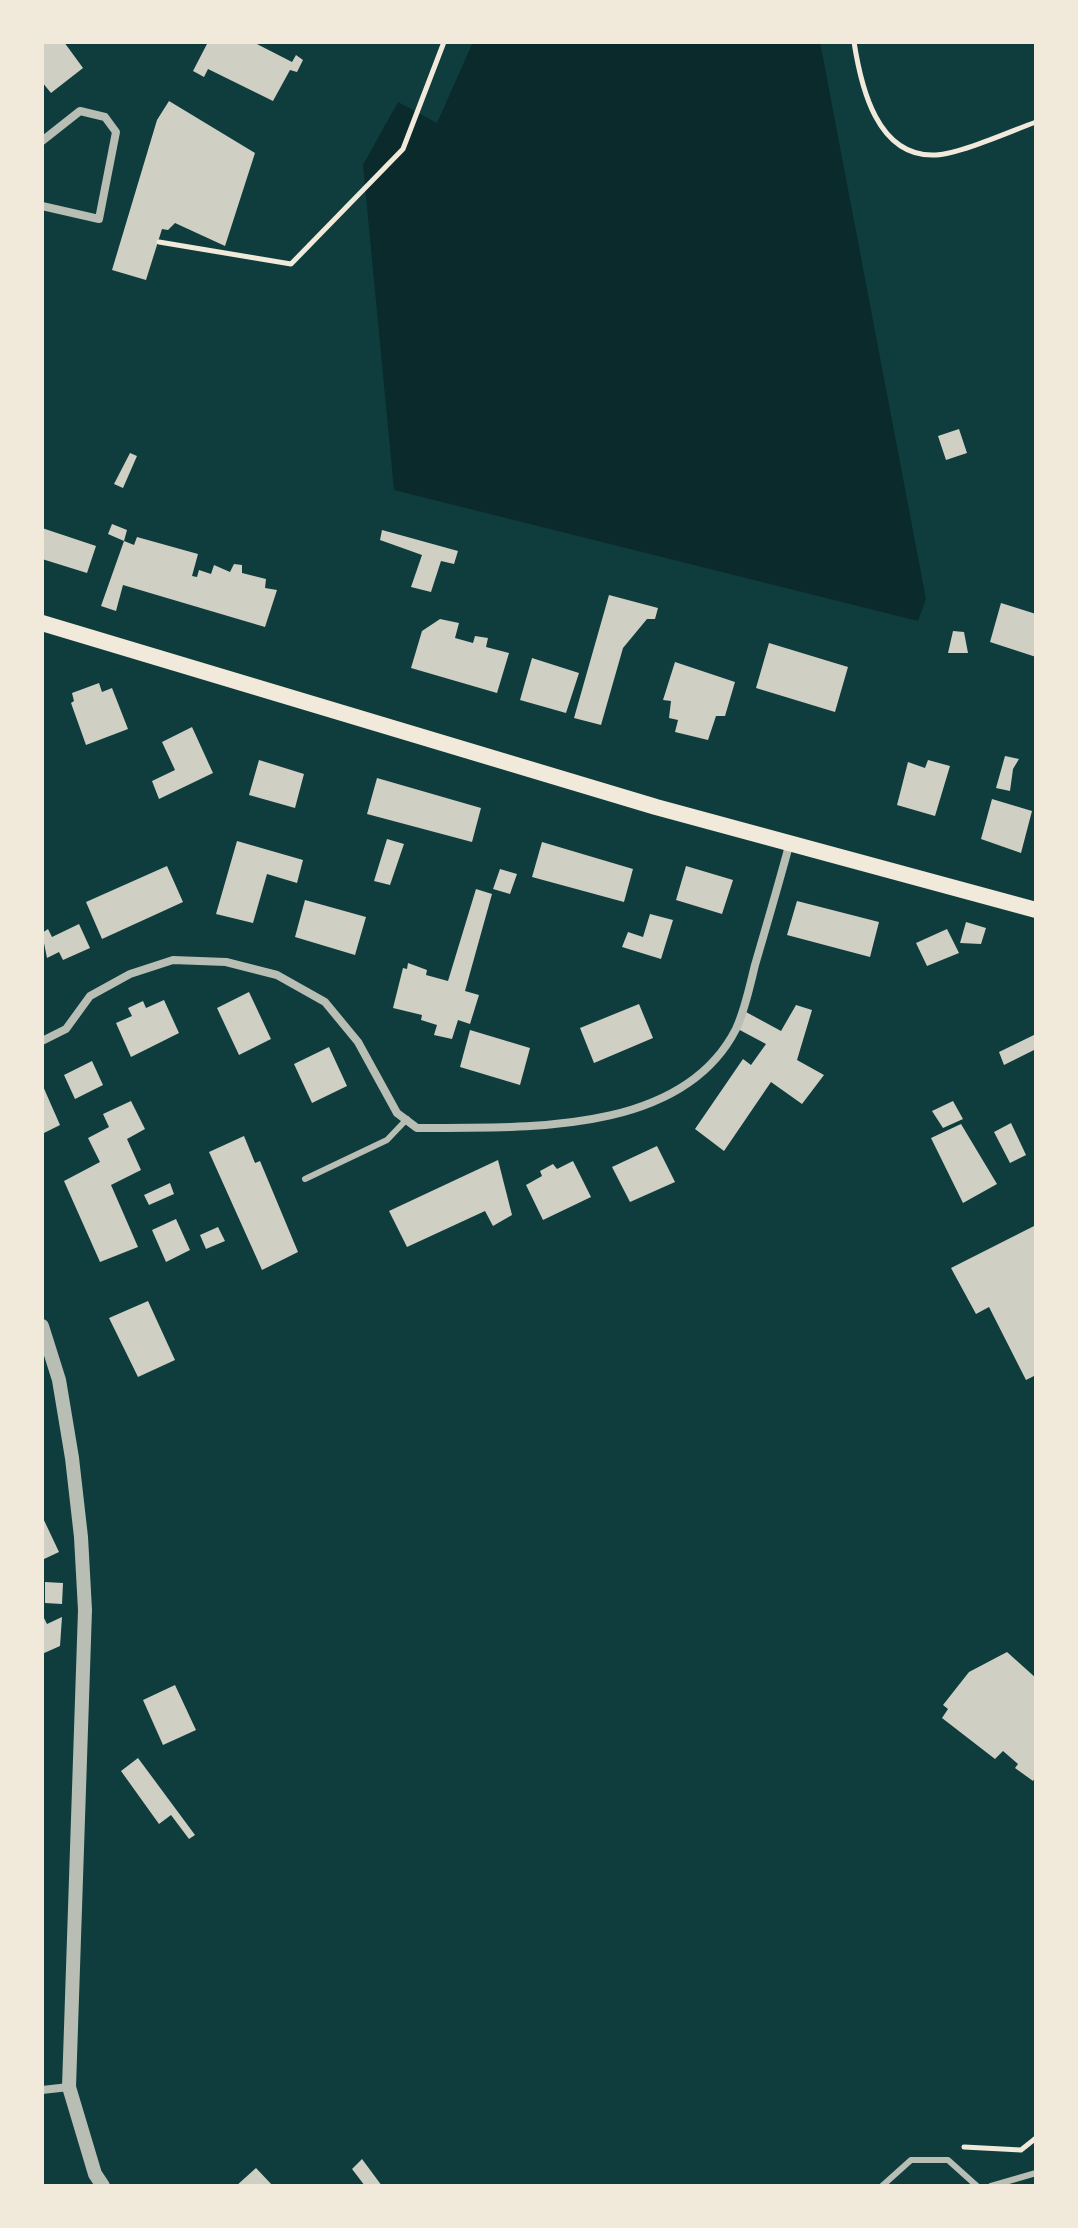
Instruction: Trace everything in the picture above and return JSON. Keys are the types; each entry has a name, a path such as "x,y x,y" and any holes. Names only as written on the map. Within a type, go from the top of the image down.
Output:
{"main road":[{"path":"42,623 656,807 790,840 1036,910"}],"street":[{"path":"42,141 80,111 105,117 116,132 99,219 42,206"},
{"path":"42,1041 66,1029 90,996 130,974 173,960 226,962 277,975 325,1002 358,1042 397,1113 417,1128 568,1122 645,1108 681,1089 709,1066 736,1029 790,840"},
{"path":"42,1326 59,1380 72,1458 85,1610 69,2087 95,2174 103,2186"},
{"path":"42,2090 69,2087"}],"lane":[{"path":"305,1179 387,1140 407,1119"},
{"path":"882,2186 911,2160 948,2160 977,2186"},
{"path":"991,2186 1036,2173"}],"path":[{"path":"159,242 291,264 403,149 444,42"},
{"path":"854,42 861,86 887,136 915,153 938,155 1036,122"},
{"path":"948,2160 962,2147 975,2145 1021,2150 1036,2138"}],"water":[{"path":"473,42 820,42 926,599 918,621 394,490 363,165 398,102 437,123"}],"building":[{"path":"42,42 64,42 83,68 51,93 42,82"},
{"path":"208,42 253,42 292,62 296,55 303,60 297,72 290,70 273,101 208,69 204,77 193,71"},
{"path":"169,101 255,153 225,246 175,223 168,230 162,229 146,280 112,270 157,120"},
{"path":"959,429 967,453 946,460 938,436"},
{"path":"130,453 137,456 123,488 114,484"},
{"path":"112,524 127,530 124,541 108,534"},
{"path":"42,528 96,546 87,573 42,559"},
{"path":"382,530 458,551 454,564 441,561 431,592 411,587 422,555 380,540"},
{"path":"137,537 198,554 192,576 197,577 199,570 211,574 214,565 230,572 234,564 242,565 242,573 266,579 265,588 277,590 265,627 123,585 116,611 101,606 124,541 134,545"},
{"path":"609,595 658,608 655,619 647,619 623,648 601,725 574,718"},
{"path":"1001,603 1036,614 1036,657 990,642"},
{"path":"440,619 459,623 455,638 473,643 475,636 488,638 486,647 509,653 497,693 411,668 422,631"},
{"path":"953,631 964,632 968,653 948,653"},
{"path":"769,643 848,667 835,712 756,688"},
{"path":"532,658 579,673 566,713 520,700"},
{"path":"675,662 735,682 725,716 716,716 708,740 675,732 678,720 669,718 671,701 663,700"},
{"path":"99,683 102,692 112,688 128,729 86,745 71,703 74,701 72,693"},
{"path":"192,727 213,773 159,799 152,781 175,770 162,742"},
{"path":"1005,756 1019,759 1013,769 1010,791 996,788"},
{"path":"259,760 304,774 295,808 249,795"},
{"path":"928,760 950,766 935,816 897,805 908,762 925,768"},
{"path":"377,778 481,808 472,842 367,814"},
{"path":"992,799 1032,811 1021,853 981,839"},
{"path":"387,839 404,844 390,885 374,881"},
{"path":"237,841 303,860 297,883 267,874 253,923 216,914"},
{"path":"542,842 633,869 624,902 532,877"},
{"path":"167,866 183,902 102,939 86,902"},
{"path":"686,866 733,880 722,914 676,900"},
{"path":"500,869 517,874 510,894 493,889"},
{"path":"476,889 492,894 465,991 479,995 470,1024 458,1020 452,1039 434,1035 437,1025 421,1020 422,1015 393,1008 403,968 407,969 408,963 427,970 426,975 448,981"},
{"path":"305,900 366,917 355,955 295,937"},
{"path":"797,901 879,922 870,957 787,935"},
{"path":"650,914 673,920 661,959 622,947 628,932 643,937"},
{"path":"966,922 986,928 981,944 960,943"},
{"path":"79,924 90,948 63,960 59,952 47,958 42,933 48,929 52,937"},
{"path":"947,929 959,953 927,966 916,943"},
{"path":"249,992 271,1039 239,1055 217,1008"},
{"path":"164,1000 179,1033 131,1057 116,1023 132,1016 128,1008 143,1001 146,1008"},
{"path":"639,1004 653,1038 594,1063 580,1028"},
{"path":"796,1005 812,1010 797,1060 824,1075 802,1104 771,1082 724,1151 695,1129 743,1059 751,1065 766,1044 736,1028 746,1012 781,1031"},
{"path":"470,1030 530,1048 520,1085 460,1067"},
{"path":"1036,1034 1036,1049 1004,1065 999,1052"},
{"path":"329,1047 347,1086 312,1103 294,1064"},
{"path":"92,1061 103,1085 75,1099 64,1075"},
{"path":"42,1084 60,1125 42,1134"},
{"path":"131,1101 145,1129 127,1139 141,1170 111,1185 138,1247 100,1262 64,1181 100,1162 88,1138 109,1127 103,1114"},
{"path":"953,1101 963,1119 943,1128 932,1111"},
{"path":"1011,1123 1026,1155 1010,1163 994,1132"},
{"path":"961,1124 997,1184 963,1203 931,1138"},
{"path":"244,1136 255,1163 260,1161 298,1252 262,1270 209,1152"},
{"path":"657,1146 675,1182 630,1202 612,1167"},
{"path":"498,1160 512,1215 493,1226 485,1211 407,1247 389,1211"},
{"path":"573,1161 591,1197 543,1220 526,1185 542,1176 540,1171 553,1164 557,1169"},
{"path":"170,1183 174,1194 149,1205 144,1195"},
{"path":"176,1219 190,1250 166,1262 152,1230"},
{"path":"1036,1225 1036,1375 1026,1380 989,1307 976,1314 951,1268"},
{"path":"218,1227 225,1241 206,1249 200,1235"},
{"path":"148,1301 175,1360 138,1377 109,1318"},
{"path":"42,1516 59,1552 42,1560"},
{"path":"45,1582 63,1583 62,1604 45,1603"},
{"path":"42,1614 47,1624 62,1617 60,1646 42,1654"},
{"path":"1007,1652 1036,1678 1036,1776 1033,1781 1015,1768 1018,1764 1003,1751 995,1759 942,1718 948,1709 943,1705 969,1672"},
{"path":"175,1685 196,1730 163,1745 143,1700"},
{"path":"138,1758 195,1835 189,1839 171,1815 159,1824 121,1771"},
{"path":"362,2159 382,2186 365,2186 352,2169"},
{"path":"256,2168 273,2186 236,2186"}]}
